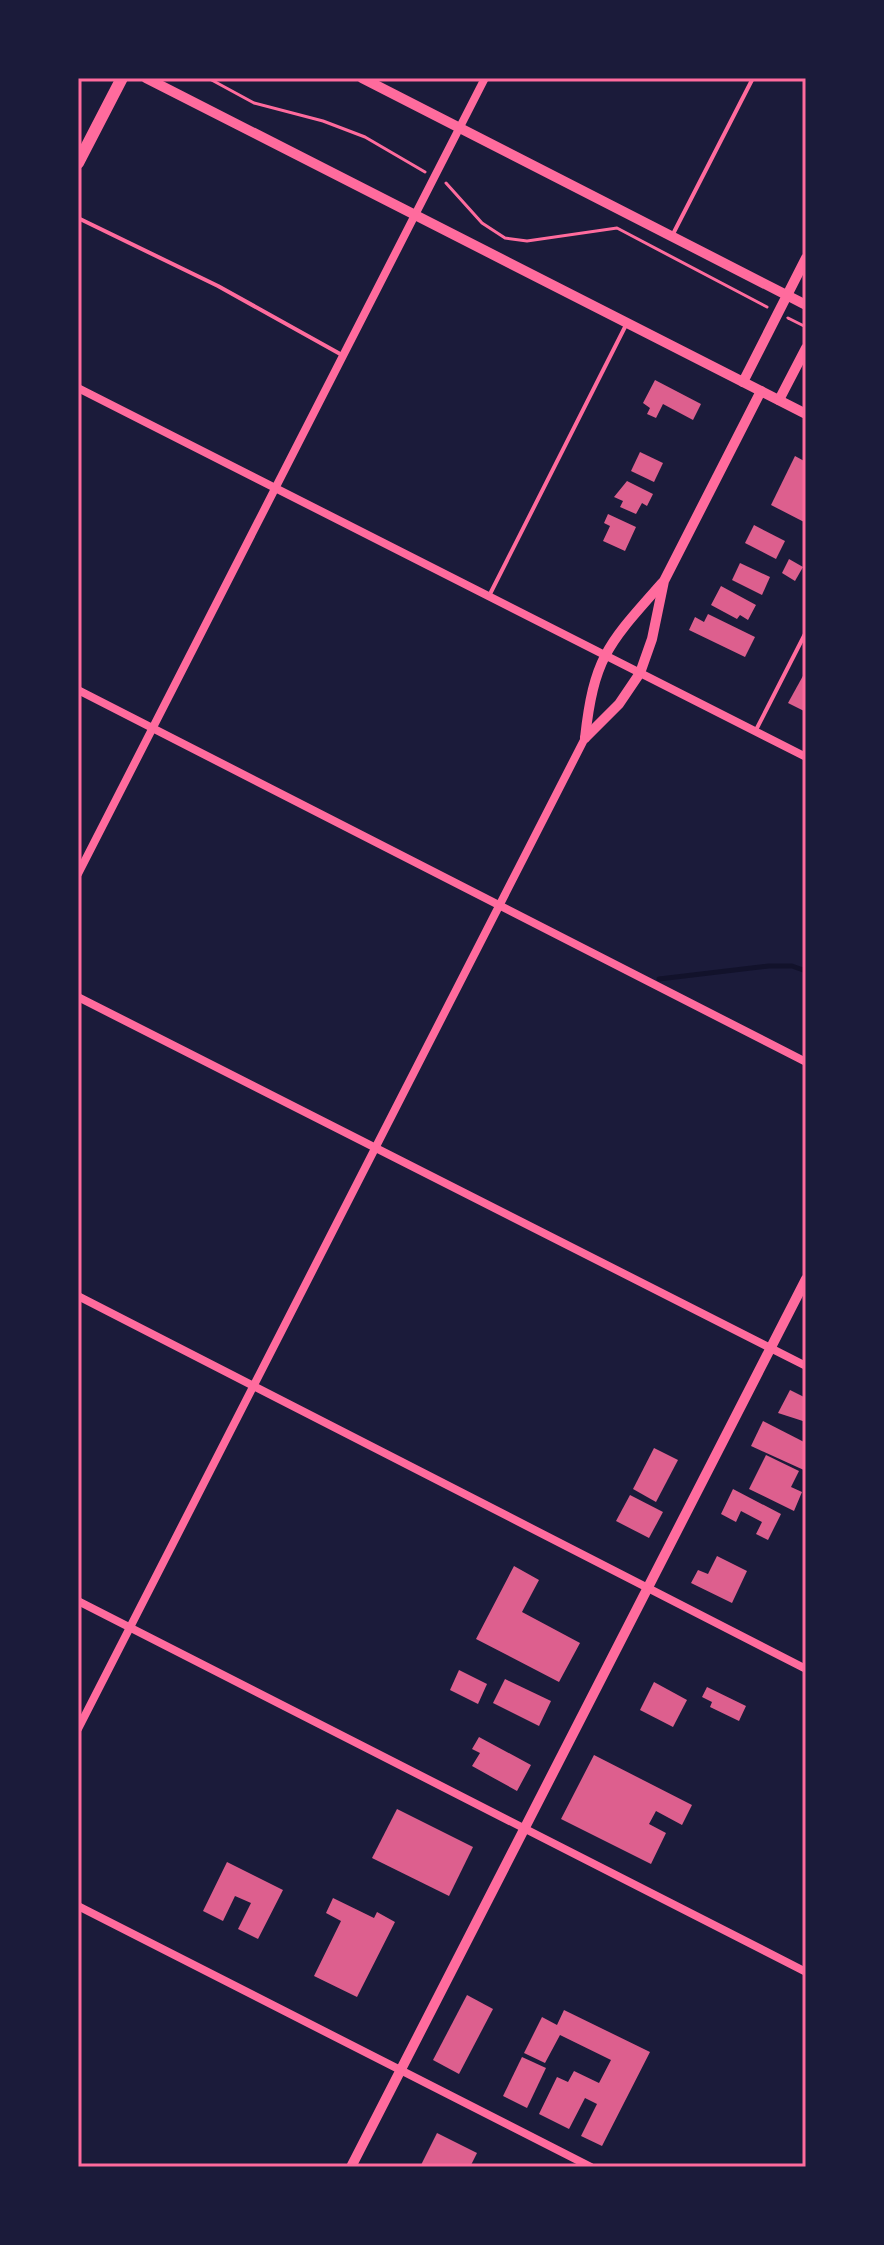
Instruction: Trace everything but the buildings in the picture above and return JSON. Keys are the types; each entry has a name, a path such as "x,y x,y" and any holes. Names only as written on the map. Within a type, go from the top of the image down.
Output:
{"main road":[{"path":"78,163 122,78"}],"street":[{"path":"146,78 806,414"},
{"path":"362,78 806,305"},
{"path":"78,874 485,78"},
{"path":"743,382 806,258"},
{"path":"779,400 806,348"},
{"path":"78,388 806,757"},
{"path":"585,738 592,680 605,654 619,631 664,581 761,391"},
{"path":"78,1729 585,738 619,704 640,673 652,639 664,581"},
{"path":"78,690 806,1062"},
{"path":"78,997 806,1366"},
{"path":"351,2167 806,1279"},
{"path":"78,1296 806,1669"},
{"path":"78,1601 806,1972"},
{"path":"78,1906 591,2167"}],"lane":[{"path":"672,236 753,78"},
{"path":"78,218 218,286 343,356"},
{"path":"489,596 627,323"},
{"path":"755,732 806,632"}],"path":[{"path":"208,78 254,103 323,121 365,137 450,186 466,208 498,235 527,241 617,228 806,327"}],"waterway":[{"path":"659,979 769,966 792,966 806,971"}]}
